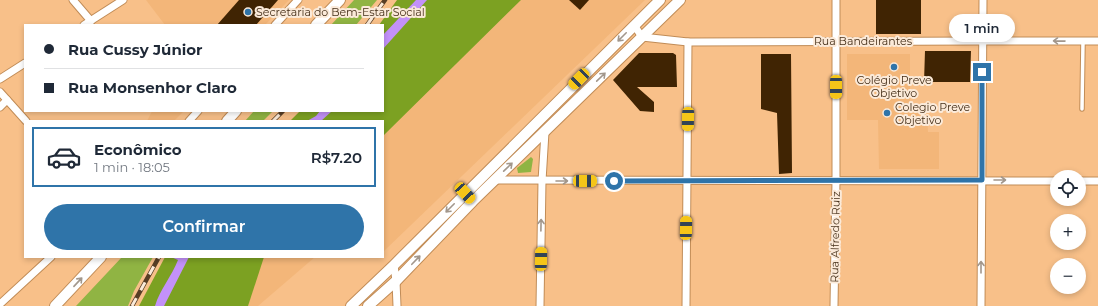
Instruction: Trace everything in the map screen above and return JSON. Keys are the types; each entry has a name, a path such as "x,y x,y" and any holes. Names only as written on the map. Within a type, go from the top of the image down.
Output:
{"main road":[{"path":"317,24 340,0"},
{"path":"350,306 394,265 660,0"},
{"path":"368,306 396,281 473,201 680,0"},
{"path":"228,120 235,112"},
{"path":"465,193 473,201"},
{"path":"55,306 100,258"}],"street":[{"path":"73,0 91,21"},
{"path":"86,24 123,0"},
{"path":"276,24 298,0"},
{"name":"Rua Alfredo Ruiz","path":"834,306 836,0"},
{"path":"981,306 983,0"},
{"path":"634,25 642,37"},
{"name":"Rua Bandeirantes","path":"642,37 688,42 1098,42"},
{"path":"686,306 688,42"},
{"path":"0,79 24,64"},
{"path":"0,92 25,120"},
{"path":"0,107 7,100"},
{"path":"190,120 197,112"},
{"path":"540,306 542,181 545,132"},
{"path":"495,180 1050,181"},
{"path":"1086,181 1098,181"},
{"path":"0,304 50,258"},
{"path":"394,265 397,306"}],"lane":[{"path":"1082,109 1083,42"}],"shaded area":[{"path":"146,0 289,0 266,24 164,24"},
{"path":"416,0 427,0 384,48 384,34"},
{"path":"521,0 645,0 384,251 384,135"},
{"name":"Colegio Preve Objetivo","path":"847,54 910,54 910,105 927,105 928,132 939,132 939,169 879,169 878,120 847,120"},
{"path":"152,112 183,112 175,120 148,120"},
{"path":"319,112 331,112 322,120 309,120 316,116"},
{"path":"173,258 188,258 164,306 155,306 173,272 178,260"},
{"path":"259,258 314,258 258,306 213,306"}],"green space":[{"path":"354,0 377,0 357,24 332,24"},
{"path":"397,0 521,0 384,135 384,120 291,120 299,112 384,112 384,24 380,24"},
{"path":"253,112 272,112 264,120 246,120"},
{"path":"531,157 533,159 531,172 518,173 517,168"},
{"path":"121,258 152,258 134,291 128,306 76,306"},
{"path":"164,258 264,258 248,306 139,306"}],"building":[{"name":"Secretaria do Bem-Estar Social","path":"239,0 278,0 257,24 218,24"},
{"path":"569,0 589,0 580,10"},
{"path":"876,0 921,0 921,34 876,34"},
{"path":"925,51 971,51 970,82 924,82"},
{"path":"639,53 673,53 676,55 677,87 637,87 654,102 654,112 640,111 613,80"},
{"path":"761,54 791,54 792,173 779,174 777,113 761,109"}],"railway":[{"path":"368,24 385,0"},
{"path":"274,120 282,112"},
{"path":"132,306 158,258"}],"place":[{"name":"Secretaria do Bem-Estar Social","path":"248,12"},
{"name":"Colégio Preve Objetivo","path":"894,67"},
{"name":"Colegio Preve Objetivo","path":"887,113"}],"route":[{"path":"614,181 982,180 982,72"}]}
